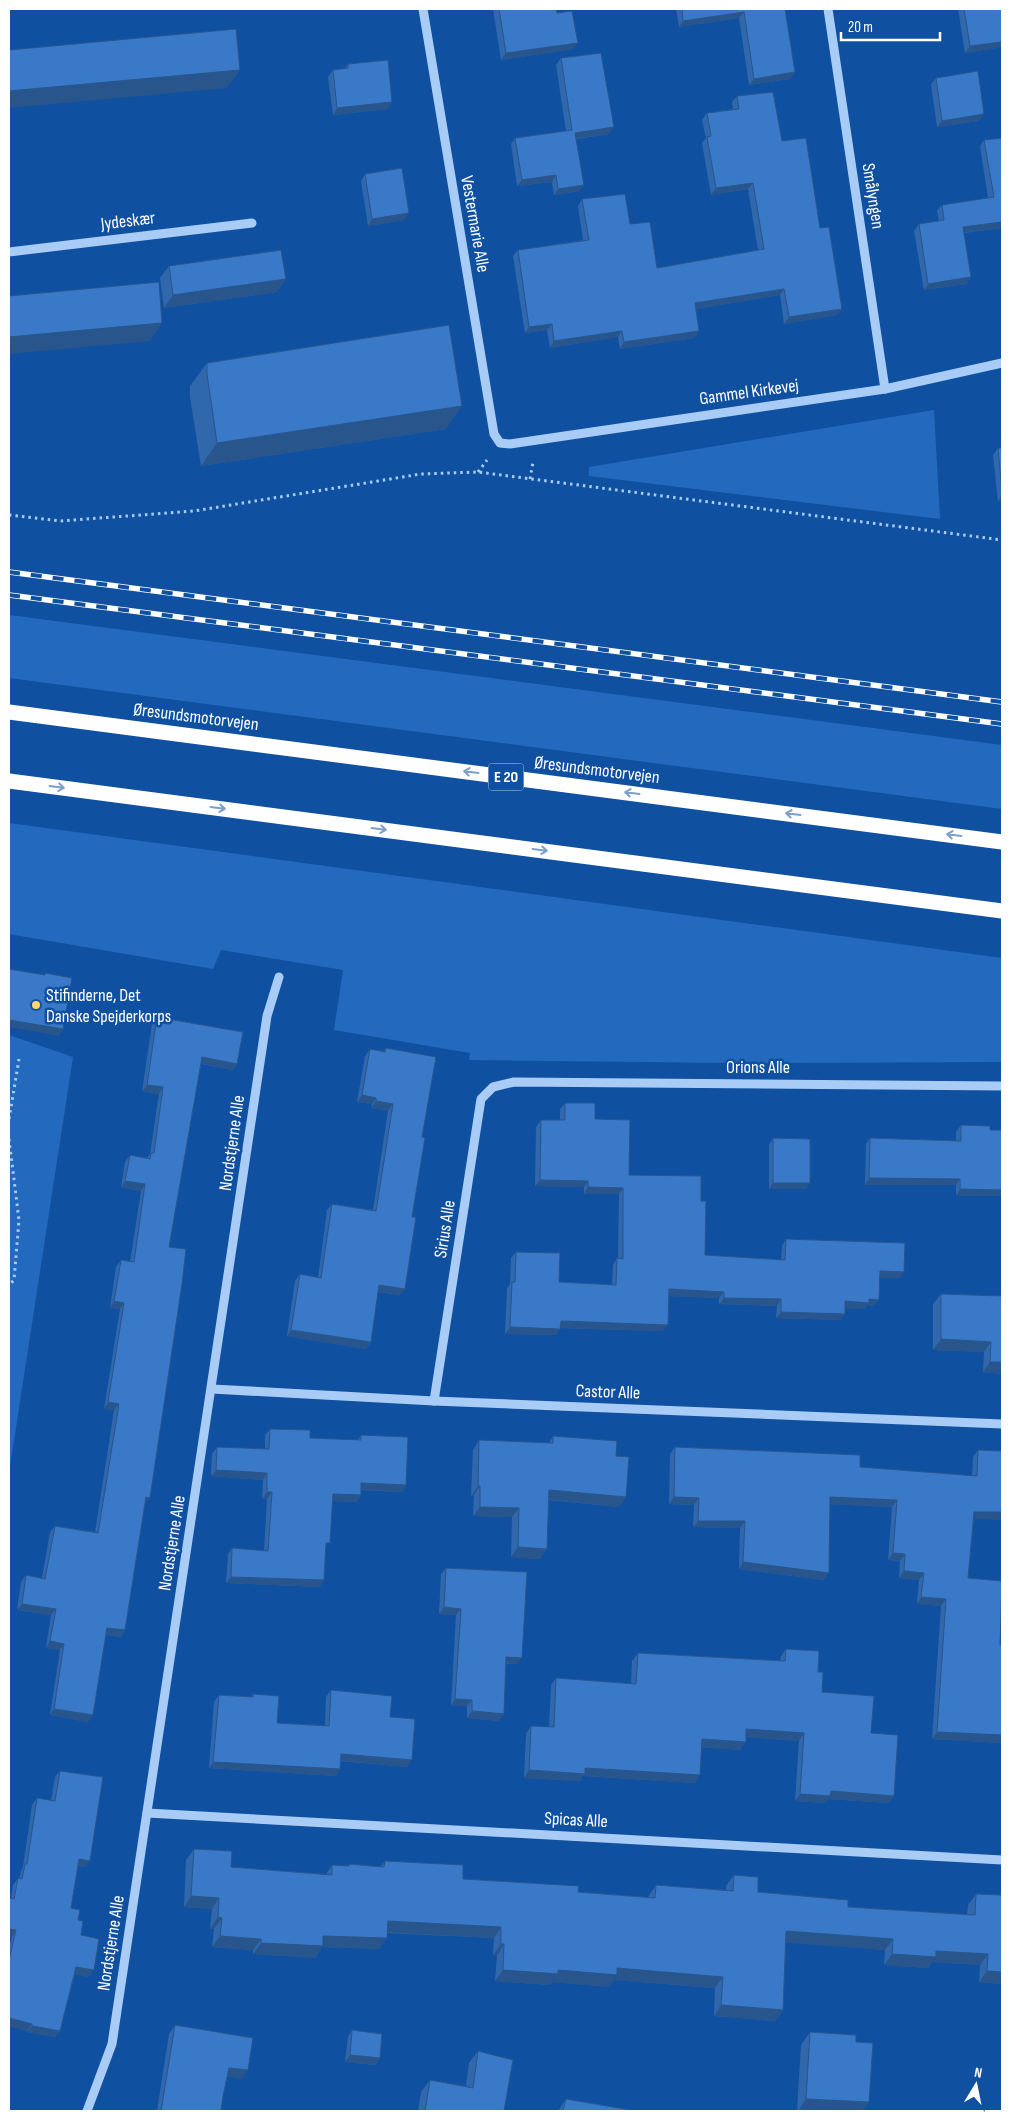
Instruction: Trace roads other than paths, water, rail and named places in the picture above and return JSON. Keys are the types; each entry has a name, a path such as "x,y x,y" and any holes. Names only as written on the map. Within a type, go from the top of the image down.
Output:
{"highway":[{"name":"Øresundsmotorvejen","path":"9,712 1002,842"},
{"path":"9,781 1002,911"}],"street":[{"name":"Vestermarie Alle","path":"423,9 494,434 500,443"},
{"name":"Smålyngen","path":"828,9 885,389"},
{"name":"Jydeskær","path":"9,252 252,222"},
{"name":"Gammel Kirkevej","path":"500,443 510,444 885,389 1002,363"},
{"name":"Nordstjerne Alle","path":"87,2111 112,2044 267,1016 279,977"},
{"name":"Orions Alle","path":"514,1082 1002,1086"},
{"name":"Sirius Alle","path":"434,1401 481,1099 493,1087 514,1082"},
{"name":"Castor Alle","path":"212,1389 434,1401 1002,1424"},
{"name":"Spicas Alle","path":"147,1813 1002,1860"}],"railway":[{"path":"9,572 1002,702"},
{"path":"9,595 1002,724"}],"place":[{"name":"Stifinderne, Det Danske Spejderkorps","path":"36,1005"}]}
